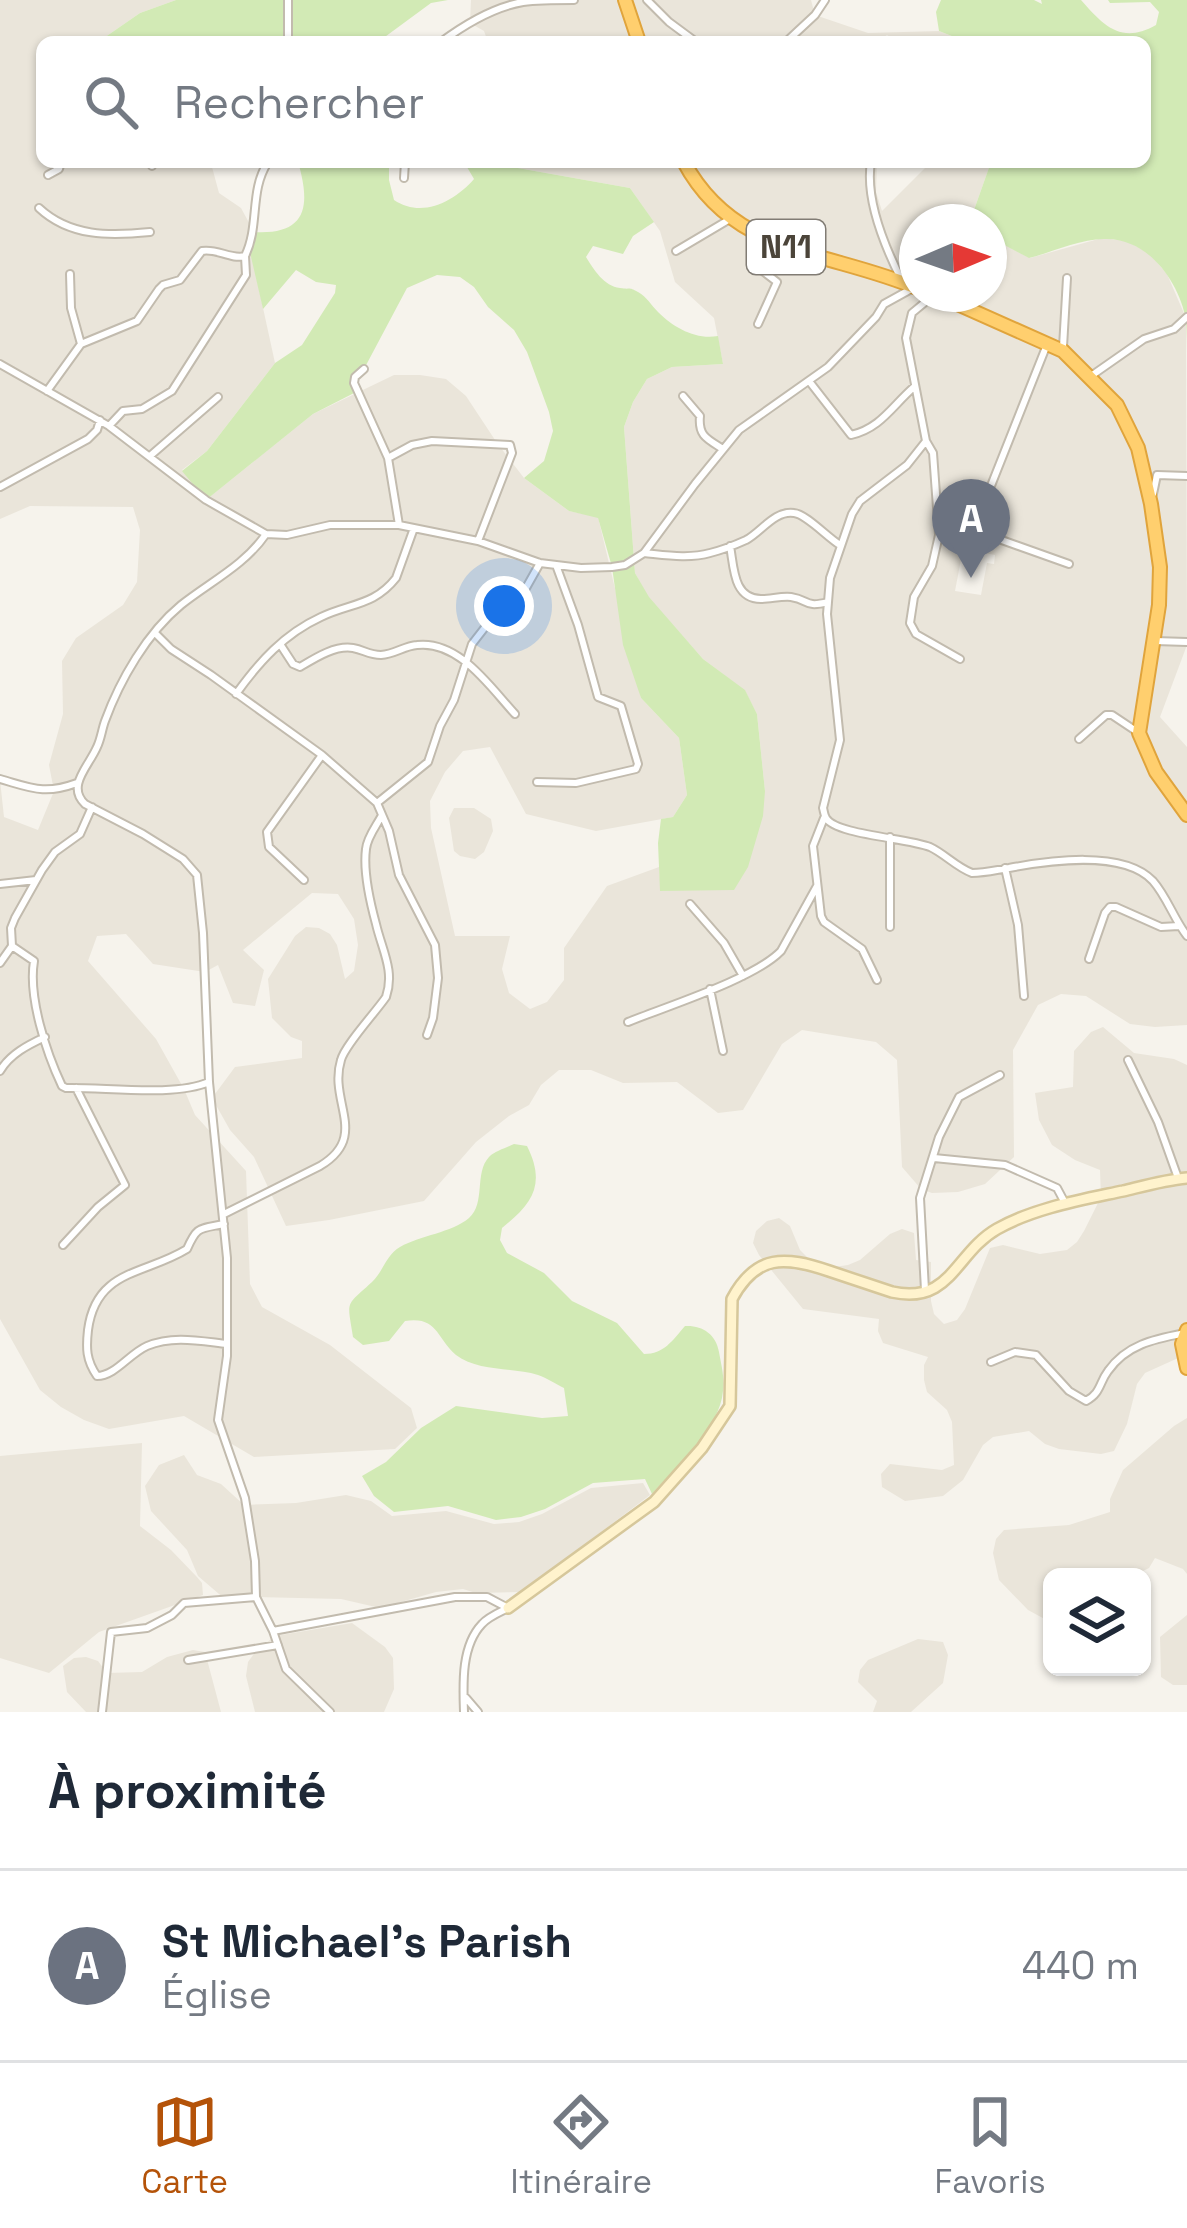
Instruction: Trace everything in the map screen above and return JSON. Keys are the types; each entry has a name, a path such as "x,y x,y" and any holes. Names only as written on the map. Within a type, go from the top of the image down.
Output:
{"highway":[{"path":"626,0 637,36"},
{"name":"N11","path":"688,168 704,195 730,219 784,247 899,282"},
{"path":"975,312 1063,351 1118,405 1138,448 1160,567 1160,605 1139,734 1156,772 1187,815"},
{"path":"1186,1331 1182,1344 1187,1368"}],"street":[{"path":"288,0 288,36"},
{"path":"450,36 509,6 574,0"},
{"path":"647,0 688,36"},
{"path":"792,36 825,0"},
{"path":"48,176 59,168"},
{"path":"109,426 123,411 142,409 172,391 246,275 257,182 265,168"},
{"path":"404,168 404,178"},
{"path":"870,168 872,202 887,251 899,268"},
{"path":"39,208 75,230 117,236 150,232"},
{"path":"676,251 730,219"},
{"path":"758,324 777,282 754,260 767,249 784,247"},
{"path":"47,391 82,344 137,321 163,285 180,280 202,251 245,256"},
{"path":"70,274 71,308 82,344"},
{"path":"1063,351 1067,278"},
{"path":"1,367 100,420 206,500 266,534 287,535 330,525 398,525 478,541 540,563 612,567 644,553 748,422 842,356 884,304 899,294"},
{"path":"914,312 908,325 908,356 926,441 933,453 939,535 932,566 914,597 910,623 916,634 960,659"},
{"path":"1091,376 1144,339 1166,334 1187,317"},
{"path":"939,535 977,521 1047,344"},
{"path":"364,369 354,383 388,458 398,525"},
{"path":"809,381 851,435 876,427 914,387"},
{"path":"683,396 700,416 702,436 723,448"},
{"path":"150,456 218,397"},
{"path":"0,487 88,439 100,420"},
{"path":"388,458 432,441 510,445 512,453 478,541"},
{"path":"926,441 907,465 860,501 840,545 827,602 841,726 825,817 854,832 910,840 972,873 1068,861 1122,865 1156,884 1187,936"},
{"path":"1151,504 1157,475 1187,476"},
{"path":"644,553 698,556 752,536 787,513 804,517 840,545"},
{"path":"977,521 996,538 1069,564"},
{"path":"236,694 280,644 320,617 378,597 396,578 414,528"},
{"path":"266,534 255,550 177,608 155,633 128,674 77,783 78,797 163,846 197,875 209,1082 227,1258 227,1344 218,1420 245,1498 256,1597 290,1676 330,1712"},
{"path":"730,546 736,583 749,598 796,598 812,606 827,602"},
{"path":"377,803 428,762 477,635 522,595 540,563"},
{"path":"537,782 576,783 636,770 638,764 621,706 598,697 556,565"},
{"path":"155,633 322,755 377,803 399,875 435,946 438,978 428,1035"},
{"path":"1155,640 1187,642"},
{"path":"280,644 300,667 351,647 374,656 418,644 446,650 465,662 515,714"},
{"path":"1079,739 1106,715 1139,734"},
{"path":"304,880 269,847 267,832 322,755"},
{"path":"0,779 34,790 77,783"},
{"path":"0,968 12,946 11,928 36,880 55,852 80,834 92,807"},
{"path":"227,1344 165,1340 126,1358 107,1376 97,1376 86,1357 94,1302 115,1282 176,1256 187,1249 197,1229 223,1220 320,1166 342,1148 341,1057 390,986 367,871 368,841 382,815"},
{"path":"825,817 814,846 821,916 856,942 877,980"},
{"path":"890,837 890,927"},
{"path":"1005,868 1018,926 1024,996"},
{"path":"0,884 36,880"},
{"path":"628,1022 743,976 773,958 817,886"},
{"path":"691,904 743,976"},
{"path":"1089,959 1110,907 1161,927 1179,926"},
{"path":"12,946 34,961 32,987 62,1085 184,1089 209,1082"},
{"path":"710,989 723,1052"},
{"path":"0,1071 26,1046 45,1037"},
{"path":"464,1712 464,1670 482,1623 654,1502 730,1406 732,1299 751,1274 774,1261 799,1261 892,1292 925,1294 1002,1226 1066,1204 1182,1178 1128,1060"},
{"path":"925,1294 920,1198 939,1137 959,1097 1000,1075"},
{"path":"63,1245 124,1185 76,1088"},
{"path":"934,1159 1005,1165 1058,1188 1066,1204"},
{"path":"992,1362 1016,1352 1036,1355 1069,1391 1086,1401 1098,1393 1109,1369 1138,1343 1186,1331"},
{"path":"102,1712 111,1632 147,1628 184,1603 256,1597"},
{"path":"273,1631 455,1597 488,1597 508,1608"},
{"path":"188,1660 278,1645"},
{"path":"463,1696 478,1712"}],"shaded area":[{"path":"0,0 176,0 140,13 107,36 36,36 36,168 212,168 219,193 241,208 254,232 250,248 275,363 207,451 182,470 207,499 313,414 394,375 420,375 446,379 466,396 524,478 569,511 598,517 641,698 679,738 687,795 673,817 596,831 526,814 490,747 463,751 430,801 431,828 455,936 510,936 502,969 509,993 530,1009 547,1002 564,980 564,948 607,886 659,867 661,891 679,889 765,791 757,714 745,691 703,659 648,597 635,573 624,427 647,379 672,367 723,364 714,318 675,282 660,231 630,188 518,168 877,168 876,192 882,211 925,168 989,168 976,204 899,204 899,312 1007,312 1007,246 1030,258 1102,238 1127,241 1150,254 1167,274 1186,318 1187,645 1160,717 1187,747 1187,1025 1130,1024 1086,996 1061,994 1038,1005 1013,1050 1014,1157 985,1184 958,1192 921,1189 902,1167 897,1060 876,1042 802,1030 782,1044 743,1110 718,1113 677,1082 623,1083 591,1070 559,1070 541,1085 529,1105 476,1142 424,1201 286,1226 254,1157 230,1130 212,1098 235,1067 302,1058 302,1041 272,1018 268,979 306,927 330,934 345,979 354,971 358,945 354,919 338,894 312,893 243,950 264,970 255,1006 233,1003 218,965 205,972 153,964 126,934 97,936 88,961 156,1039 195,1115 246,1171 250,1284 262,1307 330,1345 411,1408 417,1428 395,1449 254,1457 184,1416 109,1429 84,1420 40,1390 0,1319 0,780 4,817 38,830 54,791 49,765 63,714 62,661 76,638 123,605 137,582 140,530 133,507 30,506 0,519","holes":["963,549 995,555 994,564 987,563 981,595 955,591"]},
{"path":"471,0 811,0 815,15 868,33 939,31 952,36 486,36 470,23"},
{"path":"454,808 474,808 491,819 493,831 484,852 475,859 454,851 449,818"},
{"path":"1103,1027 1134,1053 1187,1065 1187,1354 1145,1373 1114,1451 1059,1449 1029,1431 993,1437 983,1445 963,1480 943,1496 905,1501 882,1487 881,1474 890,1464 942,1470 954,1465 952,1422 947,1410 927,1392 924,1380 928,1357 883,1343 879,1319 803,1309 759,1255 753,1243 756,1231 779,1218 790,1226 809,1259 834,1267 860,1260 890,1234 902,1229 914,1233 916,1260 931,1262 934,1314 944,1324 957,1320 990,1248 1003,1245 1040,1254 1067,1250 1077,1242 1101,1197 1100,1170 1052,1145 1039,1120 1035,1093 1073,1087 1074,1051 1091,1032"},
{"path":"1187,1418 1187,1574 1155,1558 1149,1568 1043,1568 1043,1618 1028,1610 999,1580 993,1553 996,1539 1004,1530 1069,1525 1110,1512 1110,1499 1123,1470"},
{"path":"142,1443 140,1526 197,1577 203,1595 99,1632 49,1673 0,1658 0,1456"},
{"path":"184,1455 197,1475 221,1484 244,1505 346,1495 371,1501 392,1516 446,1511 494,1524 542,1514 591,1488 643,1483 650,1495 522,1592 436,1592 380,1608 341,1599 226,1600 198,1576 187,1550 151,1511 145,1486 159,1465"},
{"path":"1187,1615 1187,1685 1173,1685 1161,1677 1160,1637"},
{"path":"352,1623 393,1658 394,1689 384,1712 255,1712 246,1676 256,1651 275,1636"},
{"path":"918,1639 943,1642 948,1655 943,1683 911,1712 873,1712 877,1701 858,1682 860,1670 868,1660"},
{"path":"205,1652 221,1712 86,1712 67,1692 63,1666 74,1658 98,1661 107,1673 142,1672 167,1657"}],"green space":[{"path":"176,0 448,0 431,3 386,36 107,36 140,13"},
{"path":"941,0 1034,0 1042,4 1041,0 1081,0 1105,24 1133,33 1156,25 1159,12 1150,2 1108,0 1187,0 1187,359 1182,305 1168,277 1147,253 1120,240 1104,239 1029,258 1007,246 1007,204 976,204 989,168 1151,168 1151,36 952,36 939,31 936,12"},
{"path":"299,168 389,168 394,200 427,208 466,187 474,179 468,168 518,168 630,188 654,222 633,236 623,254 593,246 586,257 604,281 638,292 678,328 718,336 723,364 672,367 647,379 624,427 635,573 649,597 703,659 745,690 757,714 763,816 748,867 734,890 660,891 661,819 673,817 687,795 679,738 641,698 623,645 612,567 598,518 569,511 524,478 544,461 553,431 549,412 514,330 474,287 460,277 437,275 407,288 364,369 355,377 358,391 313,414 206,500 182,471 207,451 275,363 302,345 335,293 336,285 316,282 296,270 263,309 249,248 254,232 272,232 295,223 304,192"},
{"path":"514,1144 527,1146 536,1182 529,1201 502,1228 500,1240 507,1253 544,1273 572,1301 617,1323 644,1354 662,1349 685,1326 707,1332 715,1340 722,1366 720,1405 695,1446 652,1494 645,1479 593,1483 521,1517 496,1520 448,1506 394,1512 374,1496 362,1476 456,1406 542,1418 568,1416 564,1388 538,1375 465,1360 424,1322 405,1321 389,1341 363,1345 353,1337 349,1309 353,1300 376,1278 391,1254 469,1218 477,1204 485,1164 491,1155"}],"place":[{"name":"St Michael's Parish","path":"971,578"}]}
